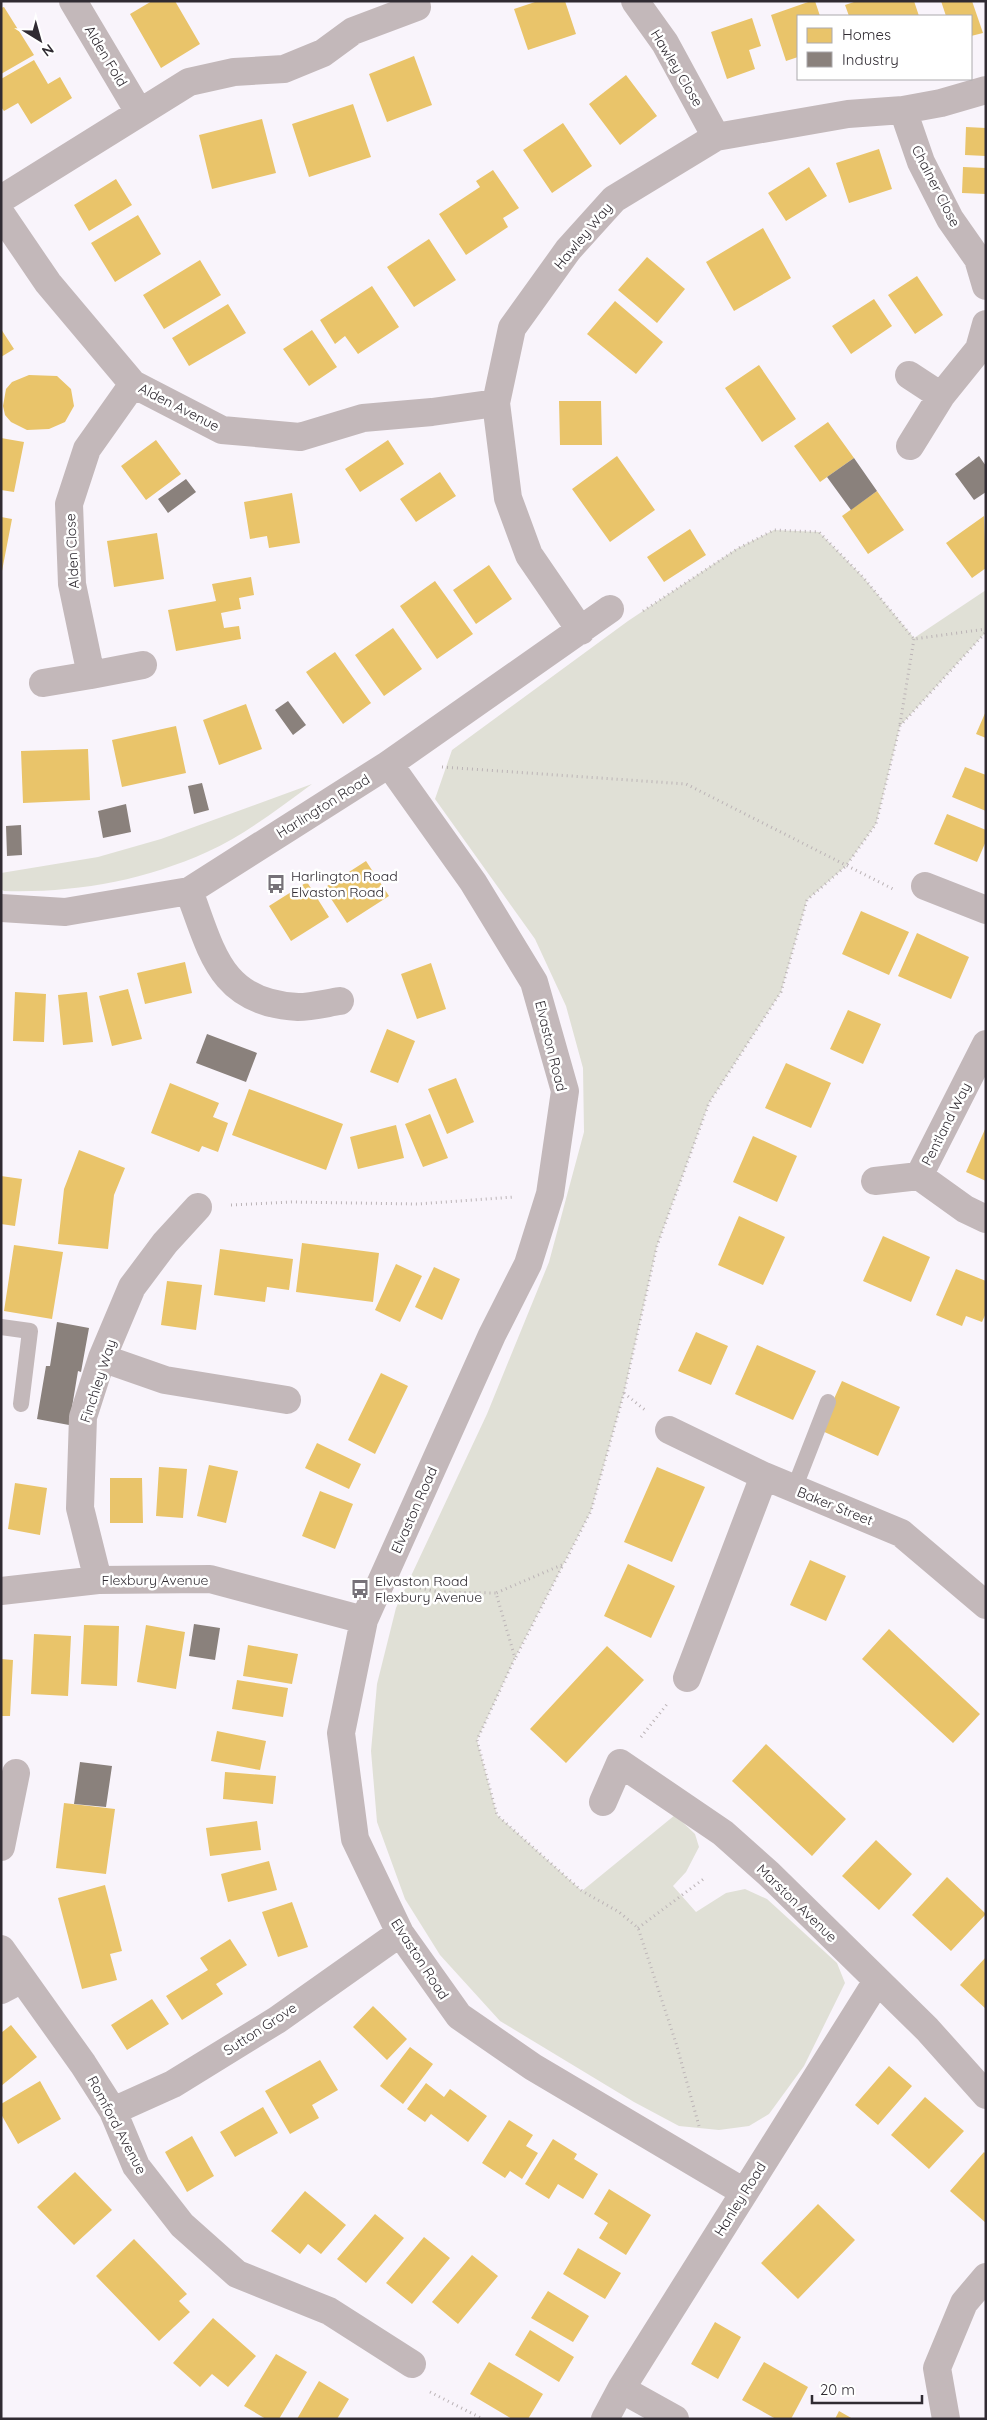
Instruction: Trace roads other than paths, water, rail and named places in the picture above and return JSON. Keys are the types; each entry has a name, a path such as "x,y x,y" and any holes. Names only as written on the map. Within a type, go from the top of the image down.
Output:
{"street":[{"name":"Alden Fold","path":"73,1 139,112"},
{"name":"Hawley Close","path":"635,1 665,43 716,137"},
{"path":"1,199 189,82 234,72 284,69 322,53 352,31 417,7"},
{"name":"Hawley Way","path":"580,631 529,555 517,523 508,498 496,403 512,328 568,250 614,199 716,137 848,114 903,110 942,103 986,90"},
{"name":"Chalner Close","path":"903,110 921,162 950,219 978,259 986,286"},
{"name":"Alden Avenue","path":"1,214 48,283 133,384 222,430 300,437 363,418 432,412 496,403"},
{"path":"910,446 941,396 980,349 986,324"},
{"path":"909,376 941,396"},
{"name":"Alden Close","path":"91,675 72,584 69,504 87,449 133,384"},
{"name":"Harlington Road","path":"1,908 65,912 188,891 389,764 610,609"},
{"path":"43,683 143,665"},
{"name":"Elvaston Road","path":"389,764 473,882 534,982 565,1091 550,1194 528,1264 492,1335 364,1620 341,1733 355,1839 400,1933 459,2016 533,2067 744,2192"},
{"path":"925,886 986,910"},
{"path":"188,891 213,954 226,975 243,992 271,1003 299,1007 340,1001"},
{"name":"Pentland Way","path":"919,1176 986,1044"},
{"name":"Pentland Way","path":"875,1182 919,1176 965,1209 986,1219"},
{"name":"Finchley Way","path":"98,1580 80,1508 83,1417 102,1358 132,1287 165,1243 198,1207"},
{"path":"102,1358 165,1380 287,1400"},
{"name":"Baker Street","path":"669,1430 764,1476 901,1533 986,1605"},
{"path":"687,1678 764,1476"},
{"name":"Flexbury Avenue","path":"1,1591 98,1580 210,1578 364,1620"},
{"name":"Marston Avenue","path":"603,1802 620,1763 723,1833 769,1874 927,2029 986,2095"},
{"path":"1,1847 16,1773"},
{"name":"Sutton Grove","path":"113,2111 173,2084 277,2020 400,1933"},
{"name":"Romford Avenue","path":"1,1949 12,1984 83,2064 113,2111 136,2166 182,2225 237,2274 329,2311 412,2364"},
{"name":"Hanley Road","path":"605,2419 621,2389 877,1981"},
{"path":"946,2419 937,2368 964,2303 986,2276"},
{"path":"621,2389 675,2419"}],"lane":[{"path":"1,1327 30,1330 21,1404"},
{"path":"794,1489 828,1402"}],"place":[{"name":"Harlington Road Elvaston Road","path":"276,884"},
{"name":"Elvaston Road Flexbury Avenue","path":"360,1589"}]}
